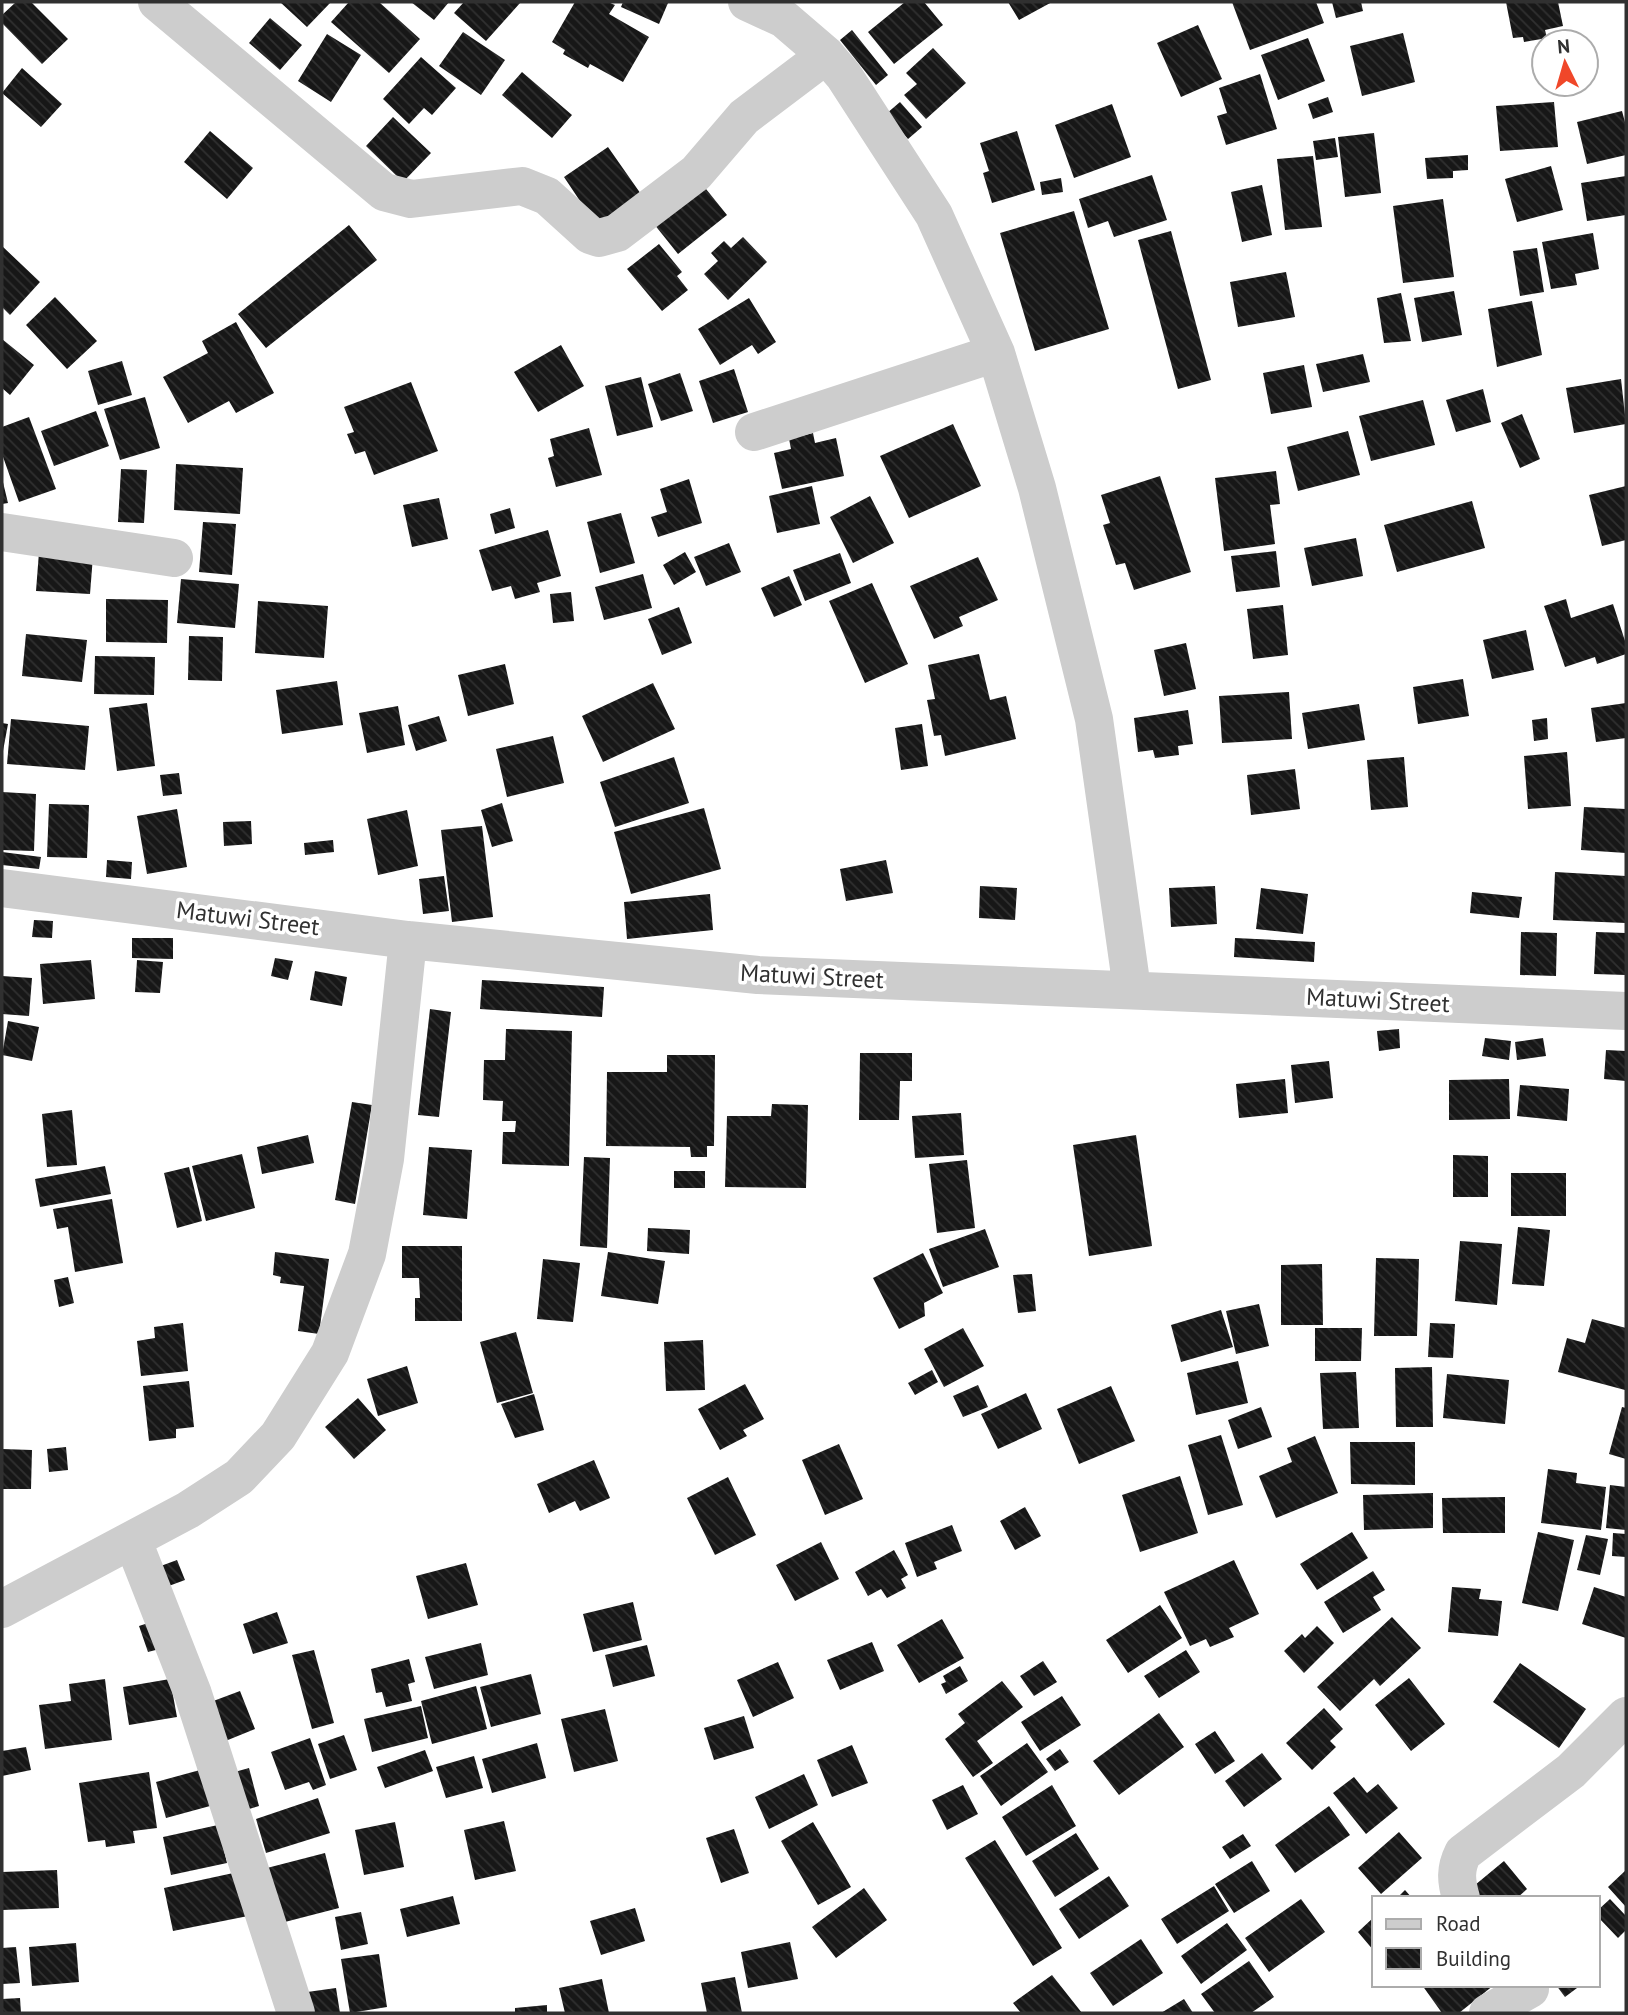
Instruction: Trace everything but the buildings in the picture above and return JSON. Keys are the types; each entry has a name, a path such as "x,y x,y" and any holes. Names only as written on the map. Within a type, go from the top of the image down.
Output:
{"street":[{"path":"157,2 384,192 411,199 522,186 547,196 590,235 598,238 617,233 696,173 744,117 826,55"},
{"path":"747,2 784,19 826,55 844,76 934,215 996,353 1037,488 1094,719 1132,989"},
{"path":"754,432 996,353"},
{"path":"2,532 174,558"},
{"name":"Matuwi Street","path":"2,888 408,940 758,975 1626,1011"},
{"path":"2,1609 188,1510 239,1477 278,1436 330,1353 349,1307 369,1240 385,1159 408,940"},
{"path":"132,1541 193,1694 296,2013"},
{"path":"1460,1896 1456,1882 1457,1865 1462,1853 1571,1771 1626,1716"},
{"path":"1626,1724 1626,1760"},
{"path":"1488,2013 1532,1996"}]}
